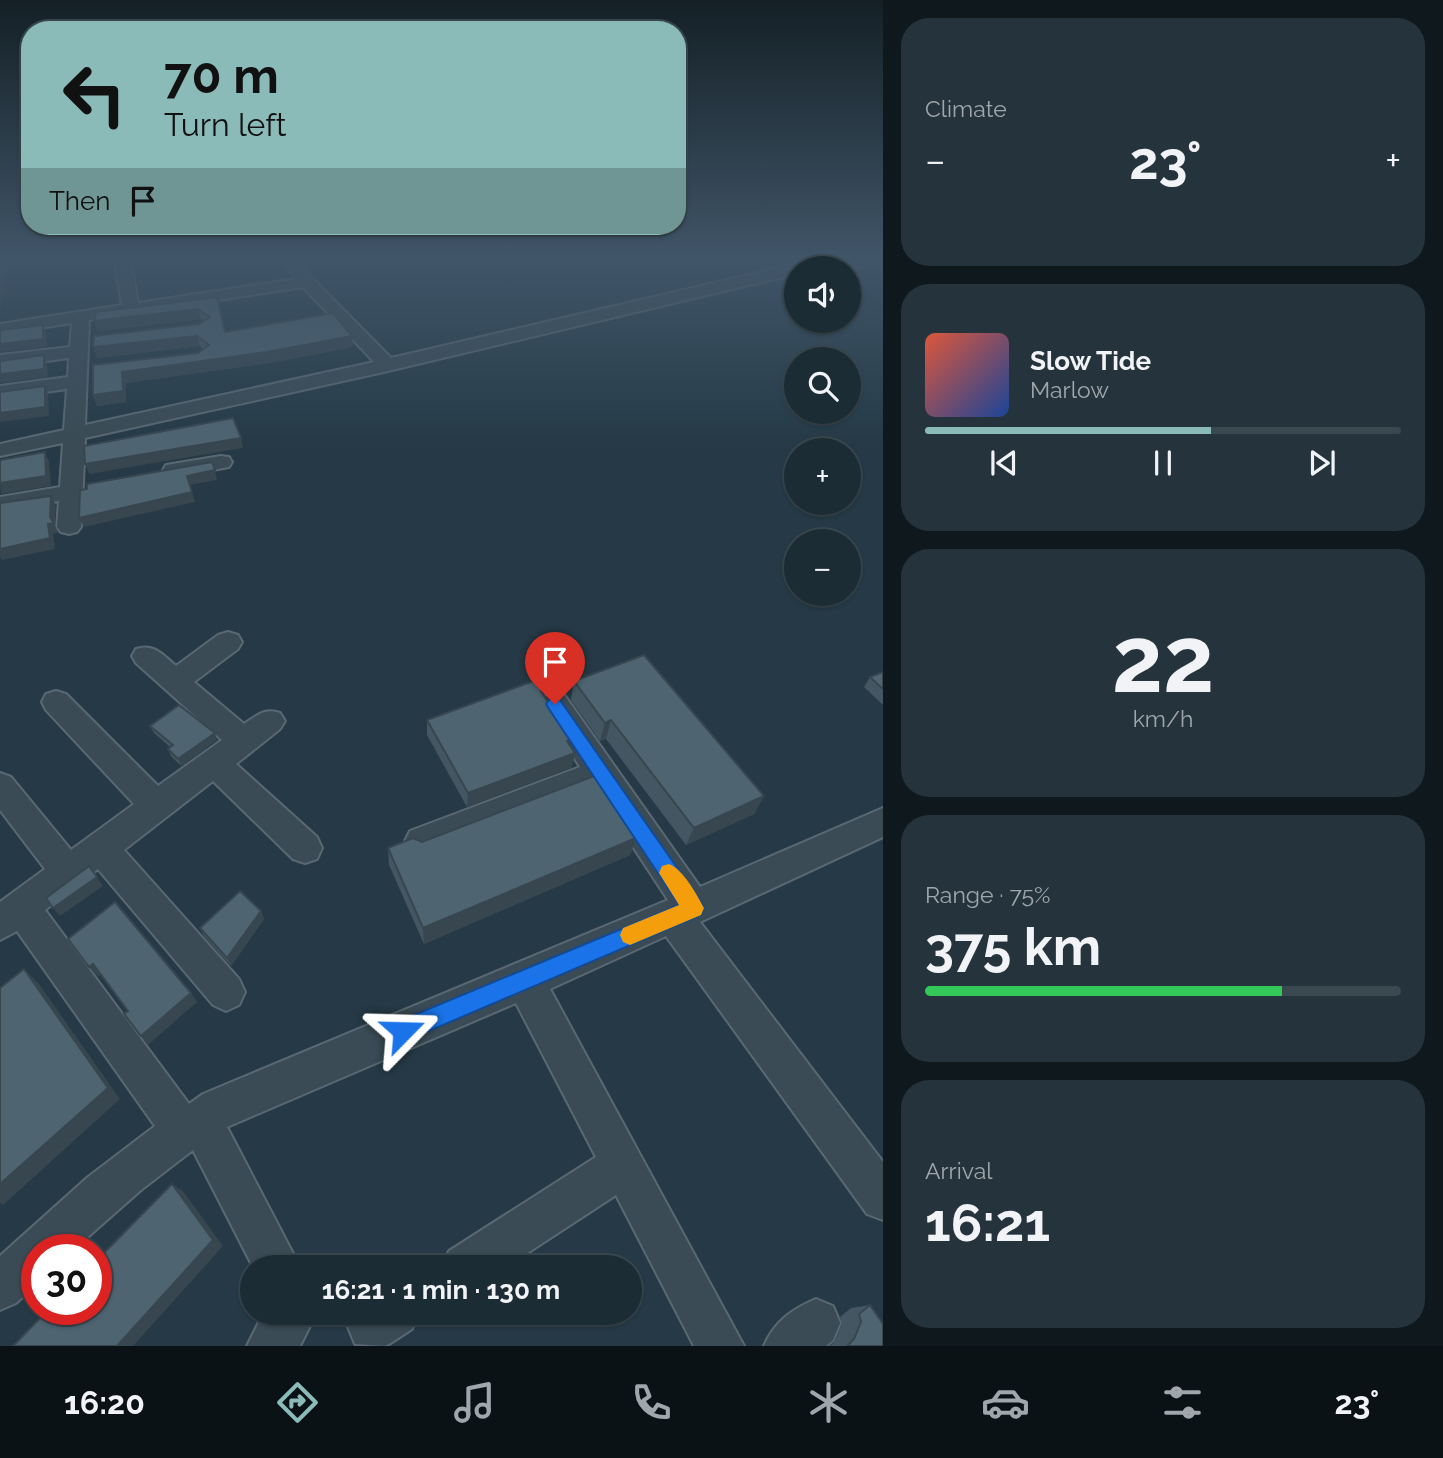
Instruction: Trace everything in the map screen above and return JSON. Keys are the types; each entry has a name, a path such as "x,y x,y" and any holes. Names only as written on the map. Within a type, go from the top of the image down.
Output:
{"street":[{"path":"0,329 62,320"},
{"path":"69,527 83,359 81,320"},
{"path":"344,320 388,365"},
{"path":"0,450 388,365 579,320"},
{"path":"0,361 83,359"},
{"path":"0,392 83,359"},
{"path":"153,473 221,462"},
{"path":"0,504 99,482"},
{"path":"175,681 228,642"},
{"path":"146,656 243,741"},
{"path":"56,702 157,806"},
{"path":"555,704 601,773 683,912 883,1198"},
{"path":"270,721 10,915 191,1126 270,1255"},
{"path":"214,763 305,848"},
{"path":"422,841 601,773"},
{"path":"0,786 68,872"},
{"path":"17,1268 72,1219 191,1126 218,1109 525,981 883,822"},
{"path":"101,848 226,992"},
{"path":"525,981 720,1346"},
{"path":"484,1255 623,1165"},
{"path":"271,1346 286,1325"}],"building":[{"path":"206,320 222,320 225,332 294,320 339,320 352,336 267,352 122,372 123,391 93,395 93,365 198,353 209,345 197,336 93,347 94,336 199,324"},
{"path":"43,325 43,339 0,344 0,330"},
{"path":"44,355 44,369 0,374 0,361"},
{"path":"45,386 45,407 0,413 0,392"},
{"path":"233,418 241,438 85,464 84,446"},
{"path":"45,452 46,476 0,483 0,460"},
{"path":"212,462 215,470 187,476 192,492 79,518 80,490 87,489 87,484"},
{"path":"51,496 50,517 54,523 48,524 50,538 0,549 0,503"},
{"path":"644,655 764,796 694,828 611,720 605,723 574,681"},
{"path":"883,672 883,689 870,677"},
{"path":"539,679 543,684 541,691 572,740 567,741 575,753 468,793 427,720"},
{"path":"179,705 215,733 178,759 168,749 173,745 150,726"},
{"path":"594,776 636,838 423,928 388,848 413,838 422,842"},
{"path":"89,866 97,877 53,908 46,898"},
{"path":"240,891 261,911 227,958 200,928"},
{"path":"115,902 191,993 141,1036 124,1014 128,1011 93,964 89,967 68,939"},
{"path":"24,969 108,1088 0,1184 0,988"},
{"path":"172,1184 213,1240 117,1346 13,1346 33,1325 112,1325 112,1245"},
{"path":"870,1305 883,1324 883,1346 847,1346 854,1339 861,1322 859,1314"}],"slow traffic":[{"path":"630,935 694,908 669,873"}],"route":[{"path":"403,1031 694,908 555,704"}]}
